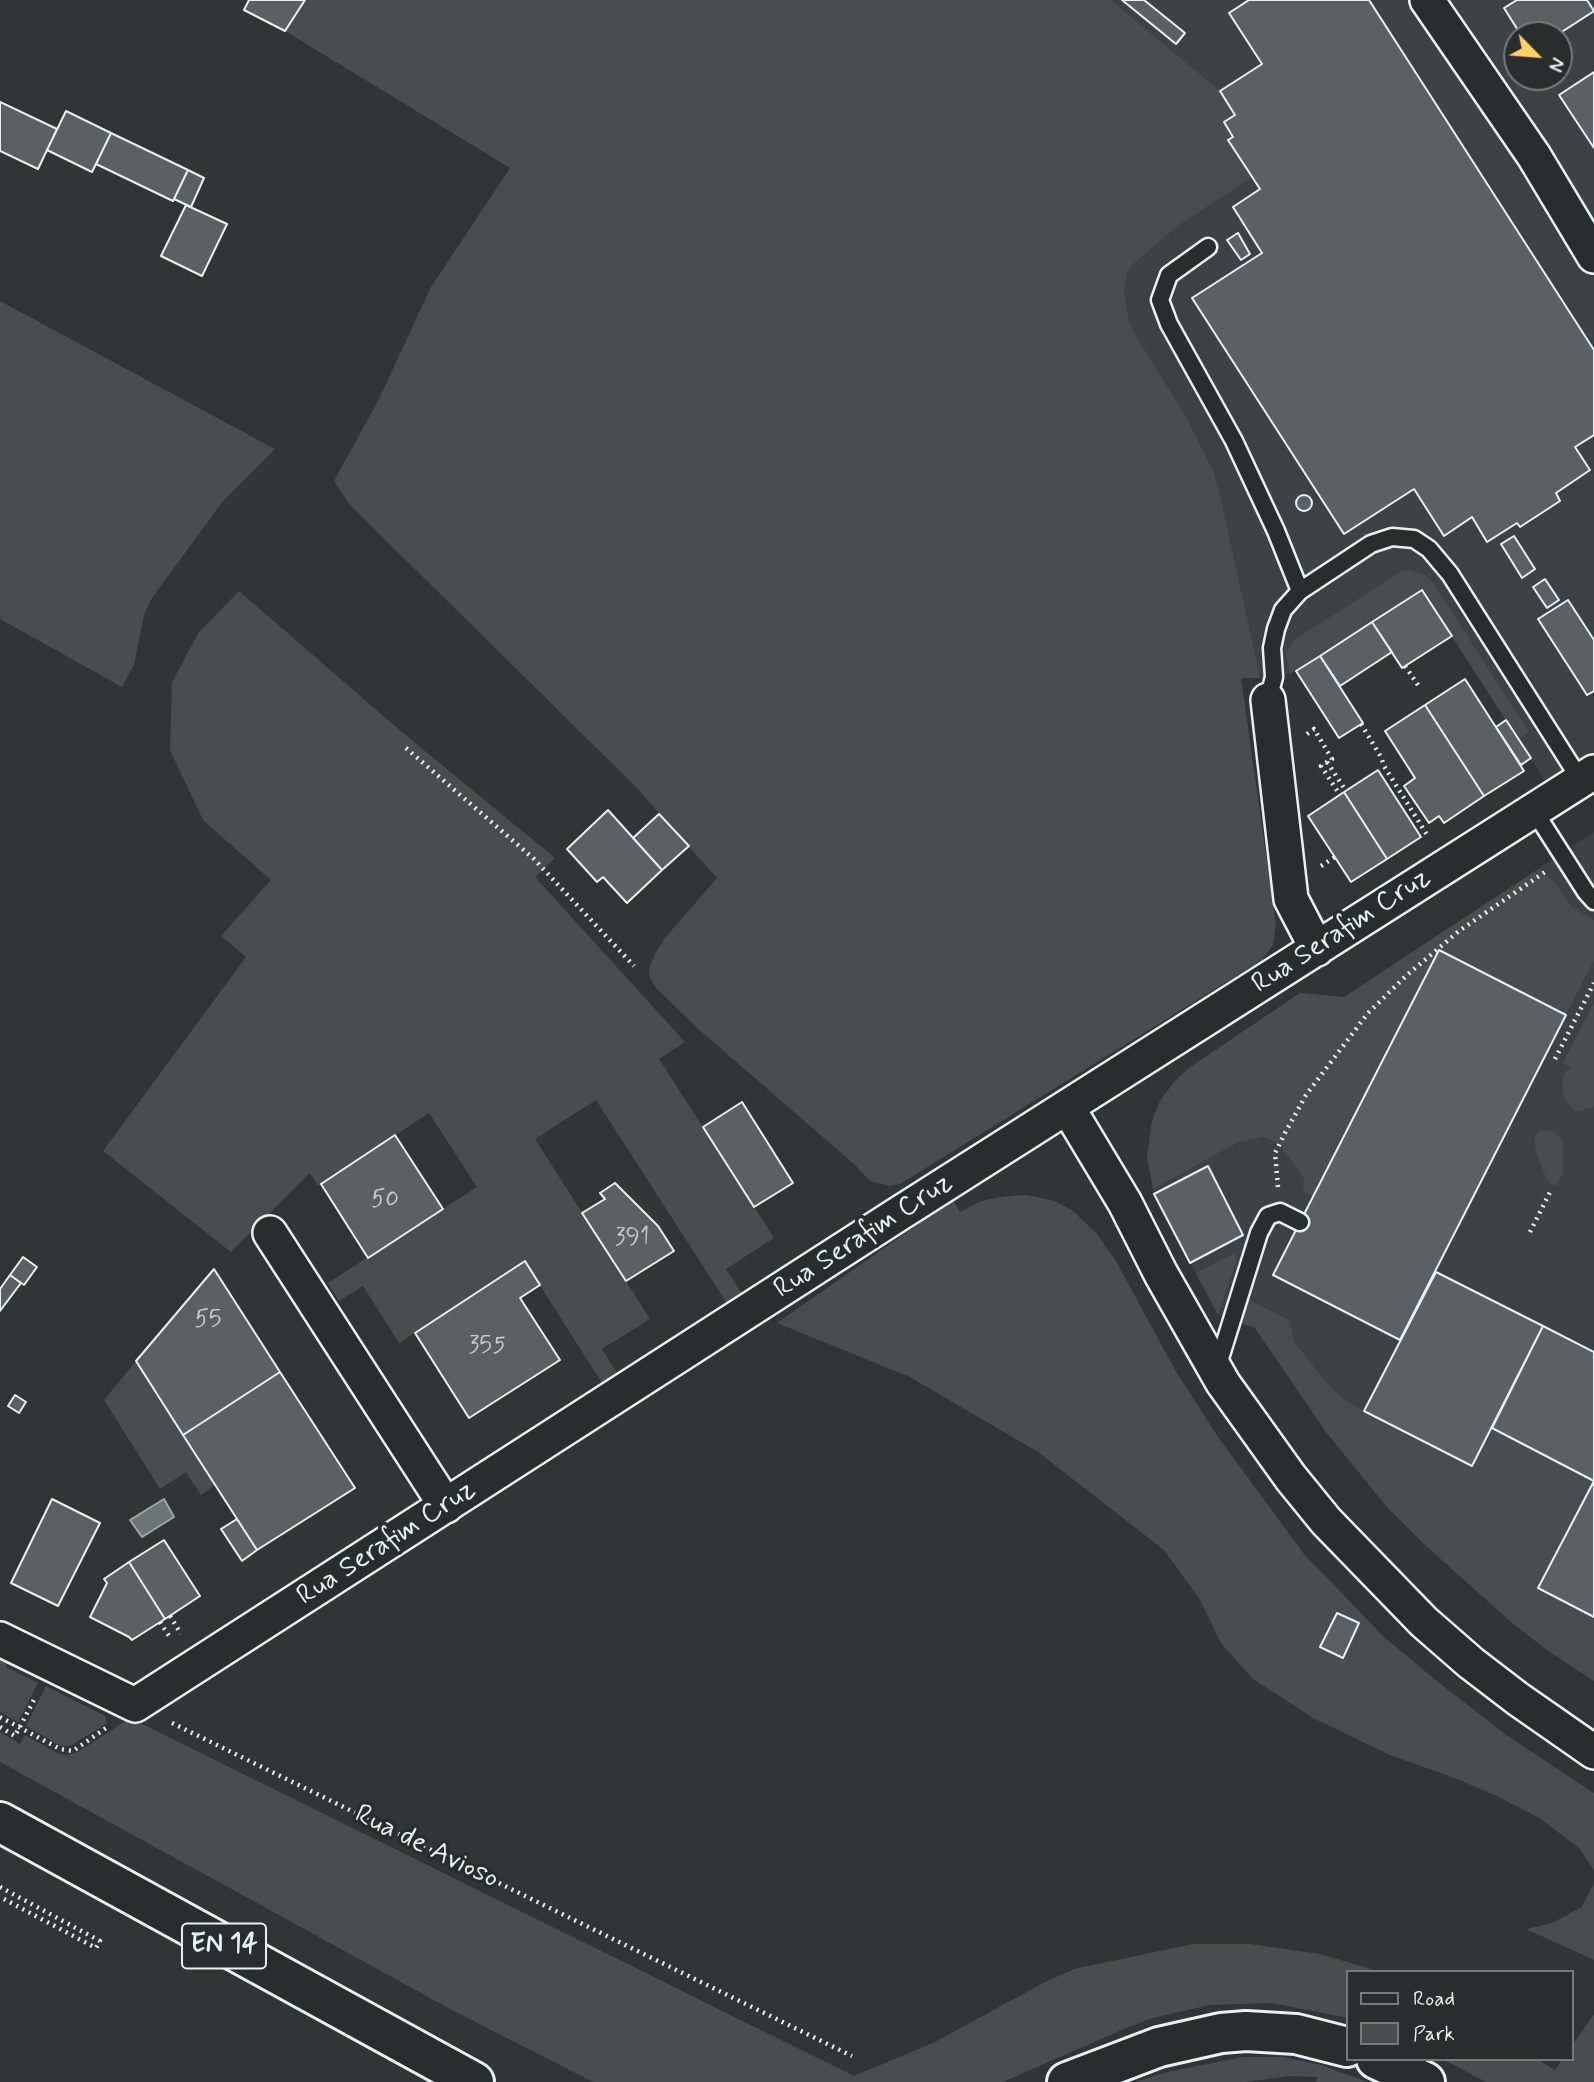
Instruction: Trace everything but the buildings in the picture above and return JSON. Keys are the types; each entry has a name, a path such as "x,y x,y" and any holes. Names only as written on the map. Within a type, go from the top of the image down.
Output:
{"main road":[{"name":"EN 14","path":"0,1822 461,2075"},
{"path":"1067,2082 1158,2047 1221,2033 1245,2031 1296,2034 1346,2047"},
{"path":"1380,2061 1425,2082"},
{"path":"461,2075 490,2082"}],"street":[{"path":"1427,0 1534,156 1594,256"},
{"path":"1268,700 1291,899 1317,948"},
{"name":"Rua Serafim Cruz","path":"135,1705 900,1213 1587,777"},
{"path":"1068,1108 1125,1203 1161,1274 1216,1371 1291,1478 1365,1563 1424,1622 1518,1699 1594,1752"},
{"path":"270,1233 446,1506"},
{"path":"0,1639 135,1705"}],"lane":[{"path":"1208,247 1169,275 1160,300 1169,324 1239,453 1276,531 1300,591"},
{"path":"1268,700 1274,677 1272,648 1276,629 1283,610 1300,591 1371,544 1392,537 1414,539 1429,549 1450,574 1587,777"},
{"path":"1533,809 1594,901"},
{"path":"1216,1371 1259,1233 1268,1216 1280,1212 1300,1222"}],"path":[{"path":"1405,666 1418,685"},
{"path":"1361,724 1446,865"},
{"path":"406,748 534,859 634,967"},
{"path":"1327,762 1346,791"},
{"path":"1321,766 1340,795"},
{"path":"1280,1212 1275,1153 1306,1095 1368,1013 1407,975 1460,931 1565,859"},
{"path":"1555,1059 1594,983"},
{"path":"1530,1232 1551,1190"},
{"path":"0,1727 15,1735 38,1693"},
{"path":"0,1717 60,1749 74,1751 135,1705"},
{"name":"Rua de Avioso","path":"135,1705 852,2056"},
{"path":"0,1887 100,1941 96,1948 0,1896"}],"shaded area":[{"path":"1111,0 1594,0 1594,765 1552,792 1422,590 1296,671 1260,678 1129,345 1113,288 1228,140 1220,91"},
{"path":"1594,832 1594,1681 1511,1622 1423,1543 1387,1507 1326,1432 1255,1328 1218,1315 1154,1194 1147,1157 1152,1121 1160,1101 1189,1068 1300,993 1344,997"},
{"path":"164,1499 174,1517 142,1537 130,1520"}],"green space":[{"path":"305,0 1111,0 1220,91 1235,115 1224,122 1233,137 1228,140 1252,177 1177,226 1133,264 1127,272 1124,291 1128,318 1135,335 1185,415 1214,473 1260,678 1241,678 1276,925 1273,945 1262,960 900,1184 890,1186 870,1181 854,1164 696,1027 656,988 650,978 649,968 655,954 664,939 717,878 635,786 350,505 334,481 379,399 431,287 510,168 285,31"},
{"path":"0,301 275,449 223,501 152,598 144,615 134,665 122,687 0,619"},
{"path":"1409,570 1425,575 1434,584 1529,732 1518,739 1422,590 1290,674 1286,653 1293,641 1400,572"},
{"path":"239,591 403,733 555,858 535,877 685,1042 659,1059 774,1238 726,1269 741,1293 726,1302 596,1100 535,1139 650,1319 602,1349 617,1373 602,1383 525,1262 399,1343 363,1286 339,1301 328,1283 477,1187 429,1113 318,1186 310,1173 231,1252 103,1151 246,957 221,936 271,880 203,820 170,750 172,682 199,632"},
{"path":"1539,869 1556,884 1572,907 1594,920 1594,960 1566,1015 1439,951 1313,1196 1303,1192 1304,1179 1279,1144 1264,1137 1238,1142 1153,1189 1147,1157 1152,1121 1160,1101 1189,1068 1300,993 1344,997"},
{"path":"1594,1003 1594,1107 1576,1111 1566,1102 1562,1090 1564,1074 1571,1068 1563,1063"},
{"path":"1539,1131 1555,1132 1563,1141 1563,1174 1556,1185 1546,1179 1535,1148 1535,1137"},
{"path":"1027,1195 1054,1201 1073,1211 1097,1234 1116,1261 1175,1370 1218,1437 1304,1554 1385,1638 1438,1682 1509,1737 1594,1793 1594,1871 1580,1849 1541,1819 1495,1795 1390,1755 1313,1718 1253,1679 1221,1643 1199,1598 1164,1550 1038,1452 910,1377 777,1323 953,1200 960,1212 981,1201"},
{"path":"1235,1253 1236,1262 1218,1315 1196,1273"},
{"path":"1249,1300 1289,1320 1294,1342 1329,1386 1346,1401 1364,1411 1472,1466 1492,1428 1594,1481 1539,1588 1594,1617 1594,1681 1511,1622 1387,1507 1326,1432 1255,1328 1241,1323"},
{"path":"136,1361 215,1485 201,1495 186,1472 160,1489 104,1400"},
{"path":"0,1660 7,1663 6,1667 38,1683 18,1722 0,1712"},
{"path":"46,1686 105,1716 107,1723 70,1746 61,1746 26,1726"},
{"path":"130,1718 854,2076 933,2043 1074,1969 1193,1944 1250,1944 1320,1954 1374,1970 1346,1970 1346,2018 1272,2003 1210,2005 1152,2018 1003,2082 593,2082 452,2010 0,1762 0,1732 20,1744 25,1735 59,1754 78,1752"},
{"path":"1594,1883 1594,1960 1526,1929 1552,1923 1582,1907"},
{"path":"1594,2014 1594,2082 1486,2082 1446,2061 1540,2061 1555,2070 1561,2061 1573,2061 1573,2044"},
{"path":"1243,2057 1283,2057 1321,2065 1367,2082 1316,2082 1317,2077 1290,2076 1245,2082 1135,2082 1167,2072"}]}
